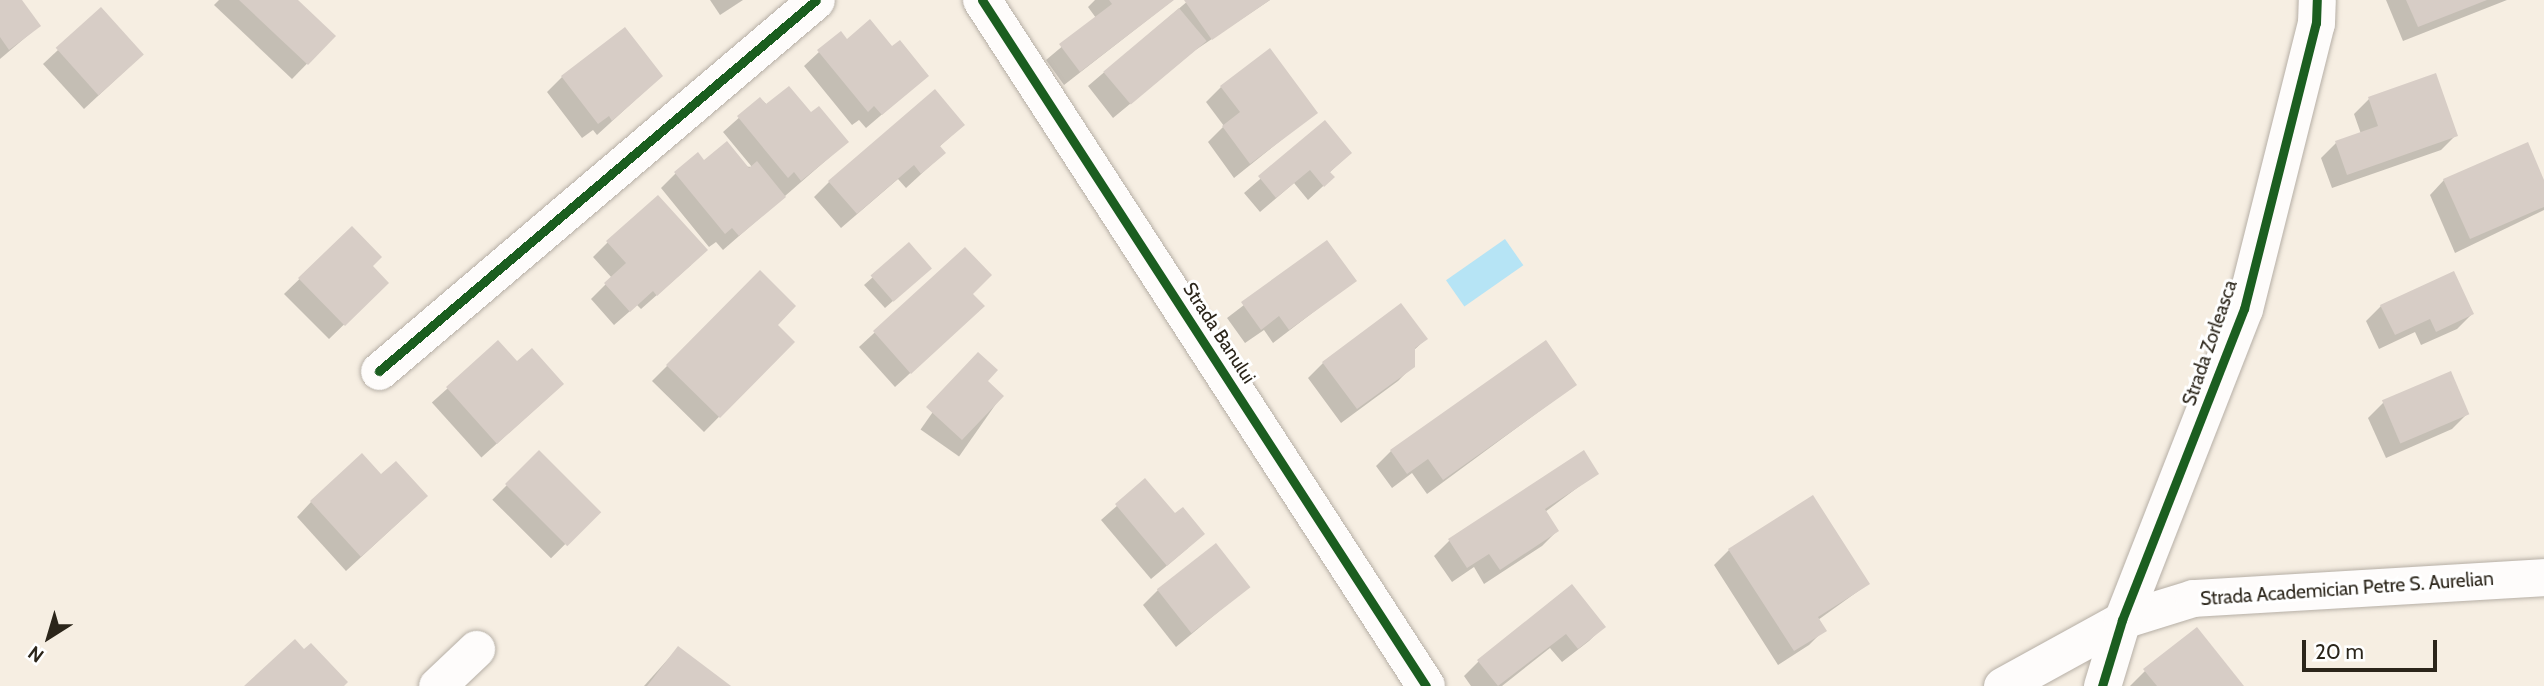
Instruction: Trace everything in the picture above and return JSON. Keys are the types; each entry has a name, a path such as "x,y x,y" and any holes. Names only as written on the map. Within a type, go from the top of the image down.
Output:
{"street":[{"path":"379,371 816,0"},
{"name":"Strada Banului","path":"982,0 1426,686"},
{"name":"Strada Zorleasca","path":"2102,686 2122,620 2244,309 2316,23 2317,0"},
{"name":"Strada Academician Petre S. Aurelian","path":"2002,686 2122,620 2193,598 2544,576"},
{"path":"437,686 476,649"}],"water":[{"path":"1505,239 1523,265 1464,307 1446,280"}],"building":[{"path":"0,0 22,0 41,26 9,50 0,37"},
{"path":"239,0 298,0 336,36 308,65"},
{"path":"1109,0 1174,0 1080,72 1059,44 1112,4"},
{"path":"1184,0 1270,0 1212,40"},
{"path":"2406,0 2487,0 2418,27"},
{"path":"101,7 144,55 98,95 56,48"},
{"path":"1179,8 1207,41 1131,105 1103,72"},
{"path":"870,19 892,46 900,40 929,76 882,115 874,106 868,112 817,50 841,31 847,39"},
{"path":"625,27 663,76 612,121 609,116 598,124 561,76"},
{"path":"1270,48 1318,113 1250,164 1222,126 1240,112 1220,86"},
{"path":"2436,73 2458,136 2347,175 2335,141 2378,126 2368,97"},
{"path":"789,86 811,112 819,106 849,142 801,181 794,172 788,178 737,116 760,97 766,104"},
{"path":"935,89 965,125 940,146 946,153 921,174 914,165 857,214 828,181"},
{"path":"1325,120 1352,153 1330,172 1335,177 1324,187 1310,170 1276,198 1258,176"},
{"path":"727,141 749,168 757,161 786,197 739,236 732,228 725,234 674,172 698,152 704,160"},
{"path":"2528,142 2544,180 2544,207 2470,239 2443,179"},
{"path":"658,195 708,250 657,296 653,291 630,312 604,283 626,263 606,241"},
{"path":"352,226 382,257 373,266 389,283 345,326 298,278"},
{"path":"1327,240 1357,281 1289,330 1279,316 1261,330 1241,302"},
{"path":"909,242 932,268 893,302 871,275"},
{"path":"965,247 992,275 973,294 985,306 911,374 873,331"},
{"path":"760,270 796,306 778,325 795,342 720,418 666,365"},
{"path":"2454,271 2474,314 2436,332 2430,319 2395,335 2380,305"},
{"path":"1401,303 1428,339 1415,348 1415,367 1357,409 1322,362"},
{"path":"498,340 517,361 532,348 564,384 497,444 446,387"},
{"path":"1546,340 1577,385 1443,480 1428,459 1407,474 1390,450"},
{"path":"978,352 998,370 988,381 1004,396 962,440 926,407"},
{"path":"2451,371 2469,414 2400,444 2382,400"},
{"path":"539,450 601,512 567,546 505,484"},
{"path":"1584,450 1599,474 1545,509 1559,531 1500,570 1489,554 1467,568 1448,539"},
{"path":"362,453 381,474 396,461 428,496 361,557 310,501"},
{"path":"1145,478 1175,513 1183,507 1205,534 1167,566 1115,504"},
{"path":"1813,495 1870,584 1818,617 1827,631 1794,651 1728,549"},
{"path":"1216,543 1250,587 1191,633 1157,589"},
{"path":"1572,584 1606,627 1578,649 1566,634 1498,686 1477,660"},
{"path":"2197,627 2244,686 2157,686 2143,669"},
{"path":"295,639 304,649 311,643 348,682 344,686 244,686"},
{"path":"678,646 731,686 647,686"}],"cycle path":[{"path":"379,371 816,0"},
{"path":"982,0 1426,686"},
{"path":"2102,686 2122,620 2244,309 2316,23 2317,0"}]}
